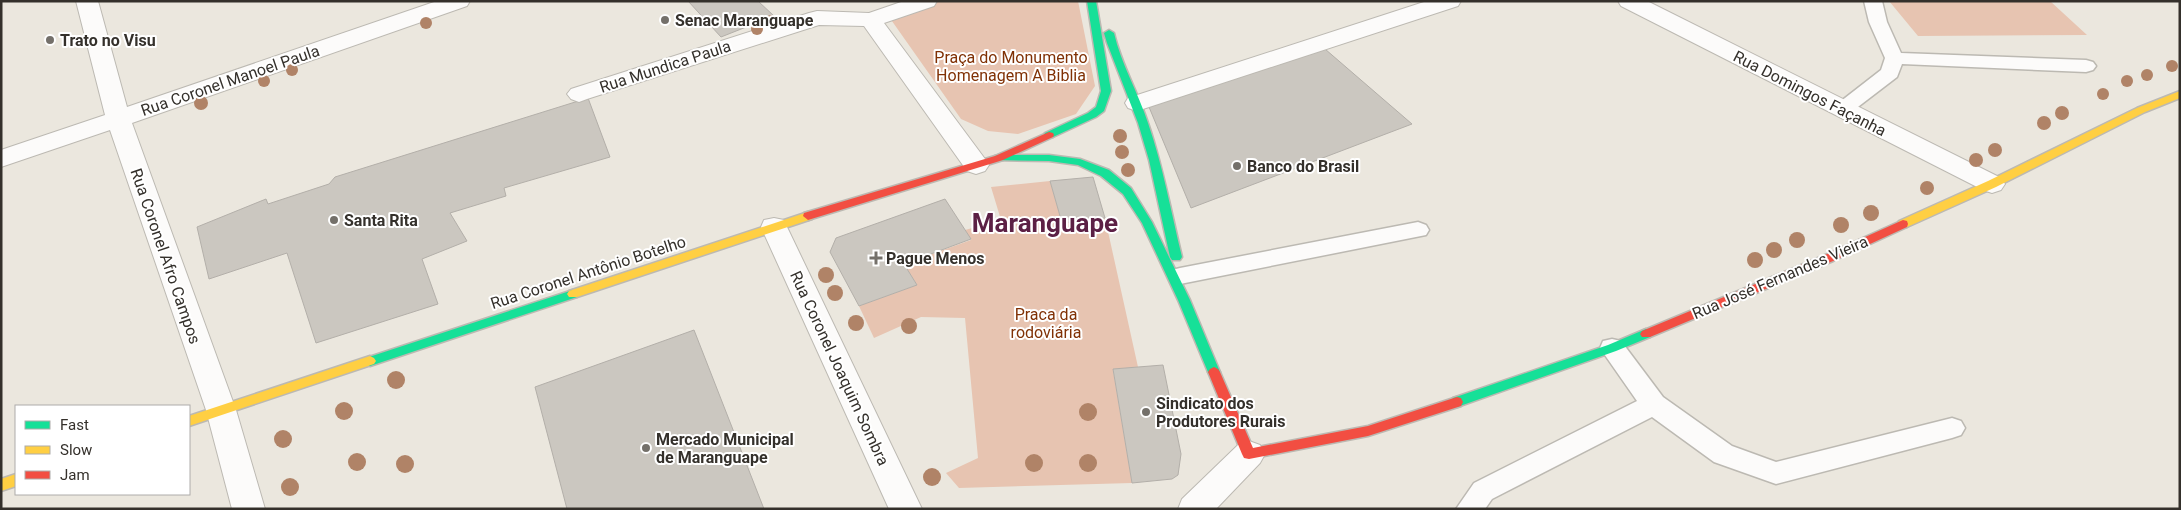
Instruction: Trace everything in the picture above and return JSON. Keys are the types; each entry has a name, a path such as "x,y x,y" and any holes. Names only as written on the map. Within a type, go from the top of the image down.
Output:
{"street":[{"name":"Rua Coronel Afro Campos","path":"87,1 118,119 221,410 249,509"},
{"name":"Rua Coronel Manoel Paula","path":"1,159 459,1"},
{"path":"798,1 817,18"},
{"name":"Rua Mundica Paula","path":"579,94 817,18 871,20 926,1"},
{"name":"Rua Coronel Antônio Botelho","path":"190,421 774,227 999,158 1092,115 1100,109 1106,91 1091,1"},
{"path":"1098,1 1114,52 1136,103 1152,151 1184,300 1249,454 1194,509"},
{"path":"1136,103 1450,1"},
{"name":"Rua Domingos Façanha","path":"1629,1 1992,184"},
{"path":"871,20 976,165"},
{"name":"Rua José Fernandes Vieira","path":"1249,454 1368,431 1504,387 1612,348 1829,258 1992,184 2141,110 2180,94"},
{"name":"Rua Coronel Antônio Botelho","path":"999,158 1049,158 1080,162 1105,173 1127,191 1147,222 1184,300"},
{"name":"Rua Coronel Joaquim Sombra","path":"774,227 906,509"},
{"path":"1,485 15,480"}],"lane":[{"path":"1843,109 1890,73 1894,58 1878,22 1873,1"},
{"path":"1894,58 2086,66"},
{"path":"1180,276 1418,230"},
{"path":"1612,348 1654,404 1723,454 1776,473 1952,428"},
{"path":"1469,509 1483,491 1654,404"}],"green space":[{"name":"Praça do Monumento Homenagem A Biblia","path":"924,1 1078,1 1095,86 1076,114 1018,134 988,131 961,119 887,14"},
{"path":"1889,1 2050,1 2087,35 1918,36"},
{"name":"Praca da rodoviária","path":"1050,181 1062,223 1105,218 1138,367 1113,370 1132,483 959,488 946,473 978,458 965,318 921,317 874,338 859,306 917,285 904,264 971,240 965,230 1001,220 991,187"}],"building":[{"path":"688,1 758,1 774,16 721,37"},
{"name":"Banco do Brasil","path":"1325,49 1412,124 1191,208 1149,107"},
{"name":"Santa Rita","path":"588,98 610,157 504,188 506,196 450,213 467,241 422,259 438,304 316,343 287,253 209,279 197,227 266,199 268,204 329,184 335,177"},
{"path":"1093,177 1105,218 1062,223 1050,181"},
{"name":"Pague Menos","path":"945,199 971,239 904,264 917,285 859,306 830,252 836,238"},
{"name":"Mercado Municipal de Maranguape","path":"694,330 764,509 567,509 535,387"},
{"name":"Sindicato dos Produtores Rurais","path":"1163,365 1181,454 1178,475 1172,479 1132,483 1113,369"}],"traffic: fast":[{"path":"1049,135 1092,115 1100,109 1106,91 1091,1"},
{"path":"1109,33 1111,43 1137,104 1149,141 1176,257"},
{"path":"999,158 1049,158 1080,162 1105,173 1127,191 1147,222 1184,300 1214,372"},
{"path":"370,361 573,294"},
{"path":"1457,402 1612,348 1646,334"}],"traffic: slow":[{"path":"1903,224 1992,184 2141,110 2180,94"},
{"path":"573,294 808,216"},
{"path":"190,421 370,361"},
{"path":"1,485 15,480"}],"traffic: jam":[{"path":"808,216 999,158 1049,135"},
{"path":"1646,334 1829,258 1903,224"},
{"path":"1214,372 1249,454 1368,431 1457,402"}],"place":[{"name":"Senac Maranguape","path":"665,20"},
{"name":"Trato no Visu","path":"50,40"},
{"name":"Banco do Brasil","path":"1237,166"},
{"name":"Santa Rita","path":"334,220"},
{"name":"Pague Menos","path":"876,258"},
{"name":"Sindicato dos Produtores Rurais","path":"1146,412"},
{"name":"Mercado Municipal de Maranguape","path":"646,448"}],"district":[{"name":"Maranguape","path":"1045,223"}]}
